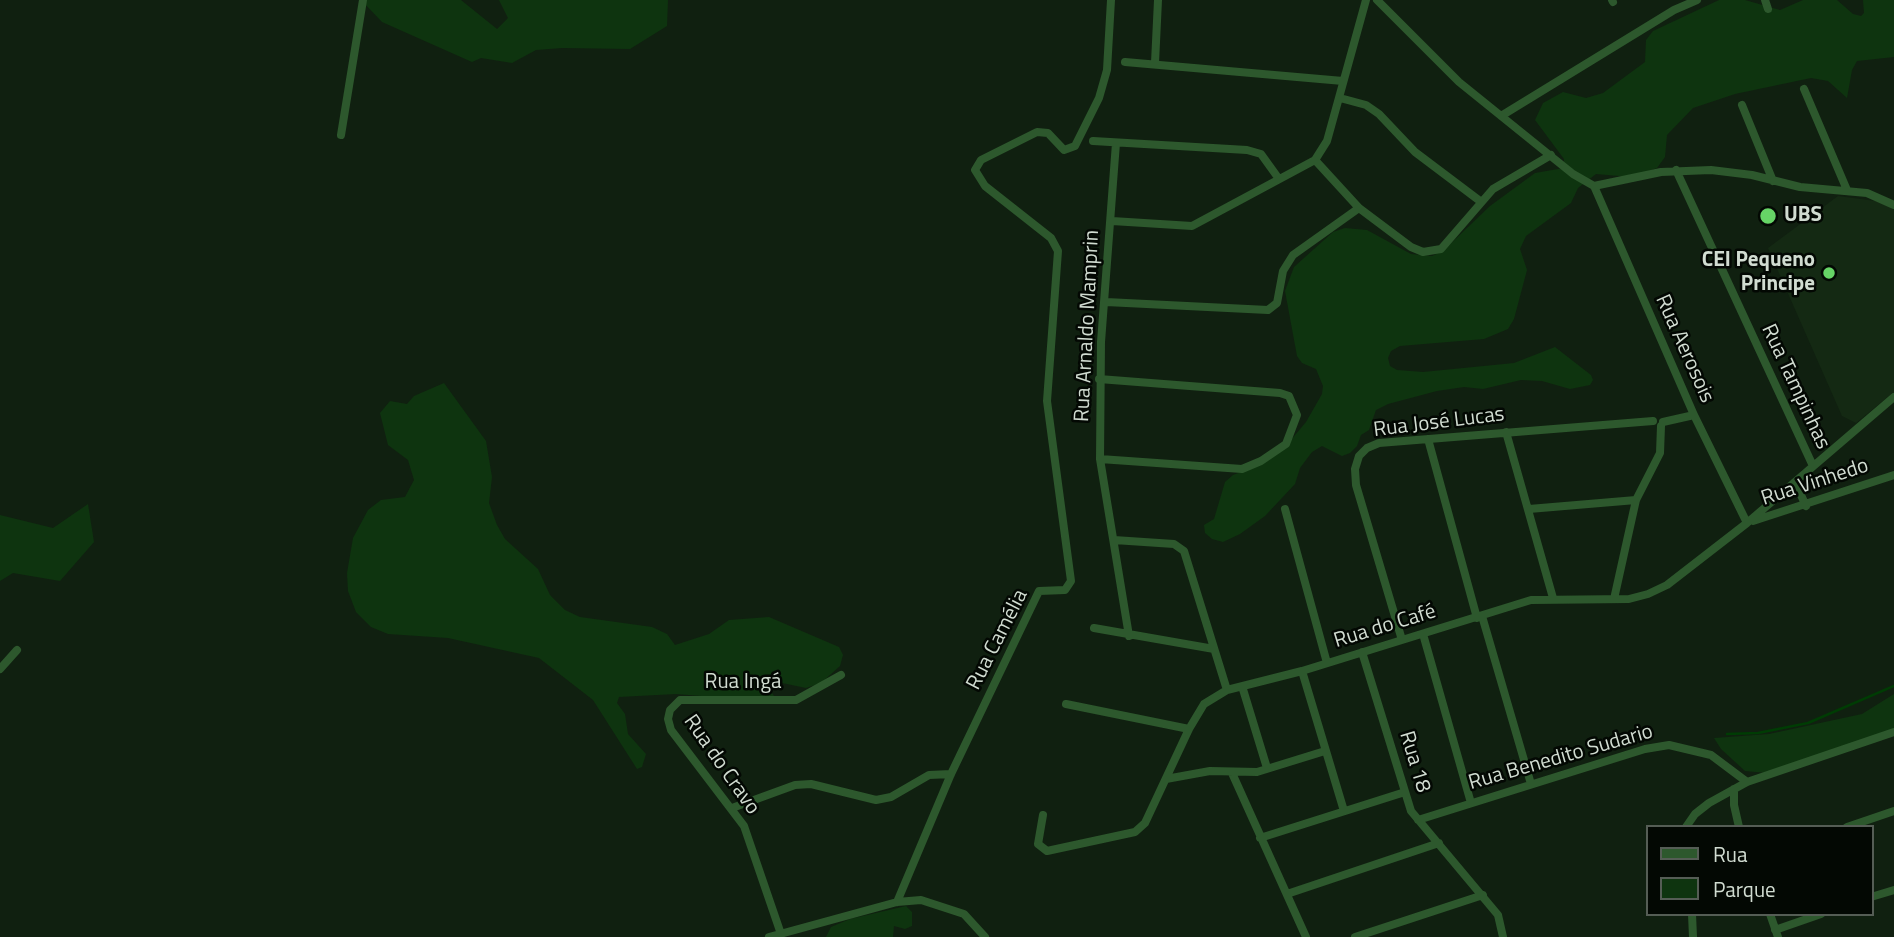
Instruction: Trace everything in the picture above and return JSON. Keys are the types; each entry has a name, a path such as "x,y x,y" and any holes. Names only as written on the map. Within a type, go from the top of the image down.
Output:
{"street":[{"path":"341,135 363,0"},
{"name":"Rua Camélia","path":"897,902 951,774 1039,591 1070,587 1046,401 1058,251 1051,238 985,187 975,170 981,160 1037,132 1048,133 1064,150 1075,146 1099,98 1107,70 1111,0"},
{"path":"1155,63 1158,0"},
{"path":"1112,221 1192,226 1315,160 1327,141 1366,0"},
{"path":"1377,0 1459,82 1594,187 1676,170 1712,170 1824,190 1867,192 1894,205"},
{"path":"1501,116 1674,10 1697,0"},
{"path":"1765,0 1768,9"},
{"path":"1125,62 1343,81"},
{"path":"1804,89 1847,190"},
{"path":"1339,98 1366,106 1379,114 1415,152 1480,201"},
{"path":"1742,105 1773,181"},
{"path":"1093,141 1247,150 1261,154 1279,178"},
{"name":"Rua Arnaldo Mamprin","path":"1116,143 1099,379 1100,459 1129,636"},
{"path":"1315,160 1359,208 1411,247 1423,252 1435,251 1449,243 1480,201 1493,189 1551,155"},
{"name":"Rua Tampinhas","path":"1676,170 1813,466"},
{"name":"Rua Aerosois","path":"1594,187 1694,415 1747,523"},
{"path":"1106,302 1268,310 1277,303 1283,271 1293,255 1359,208"},
{"path":"1099,379 1280,393 1289,396 1297,415 1286,444 1261,461 1242,469 1100,459"},
{"name":"Rua do Café","path":"1043,815 1038,844 1046,851 1135,832 1145,823 1189,729 1205,704 1227,690 1302,671 1531,600 1639,597 1667,585 1747,523 1894,397"},
{"name":"Rua José Lucas","path":"1402,640 1356,485 1355,469 1359,456 1367,448 1378,443 1506,432 1633,422 1658,423 1694,415"},
{"path":"1614,599 1636,500 1660,453 1658,423"},
{"path":"1506,432 1553,598"},
{"path":"1428,439 1531,784"},
{"name":"Rua Vinhedo","path":"1747,523 1806,506 1894,474"},
{"path":"1795,482 1806,506"},
{"path":"1529,509 1636,500"},
{"path":"1285,509 1327,663"},
{"path":"1114,540 1180,546 1227,690"},
{"path":"1094,628 1214,649"},
{"path":"1423,634 1471,803"},
{"path":"0,669 17,650"},
{"name":"Rua 18","path":"1362,652 1405,792 1418,820 1498,915 1503,937"},
{"path":"1302,671 1344,811"},
{"name":"Rua Ingá","path":"680,700 796,701 841,675"},
{"path":"1242,686 1268,768"},
{"name":"Rua do Cravo","path":"680,700 670,710 668,719 671,730 744,825 781,934"},
{"path":"1066,704 1189,729"},
{"path":"1688,825 1702,808 1747,782 1894,732"},
{"name":"Rua Benedito Sudario","path":"1418,820 1645,749 1669,745 1711,755 1747,782"},
{"path":"1166,779 1210,771 1232,773 1268,768 1325,751"},
{"path":"1232,773 1306,937"},
{"path":"732,808 794,785 811,784 876,800 891,797 929,775 951,774"},
{"path":"1734,789 1739,825"},
{"path":"1260,838 1405,792"},
{"path":"1853,825 1894,811"},
{"path":"1287,894 1439,843"},
{"path":"1873,896 1894,890"},
{"path":"1355,937 1483,895"},
{"path":"769,937 897,902 921,900 944,905 964,914 985,937"},
{"path":"1692,916 1693,937"},
{"path":"1771,916 1776,933 1816,916"}],"shaded area":[{"path":"1838,196 1883,202 1894,210 1894,392 1856,423 1842,416 1768,248"}],"green space":[{"path":"361,0 461,0 497,29 508,18 499,0 668,0 667,26 630,49 536,50 512,63 481,58 472,62 382,22"},
{"path":"1719,0 1745,0 1780,10 1803,0 1837,0 1853,14 1861,16 1864,13 1863,0 1894,0 1894,57 1857,61 1852,70 1847,98 1828,81 1811,78 1735,94 1693,108 1667,135 1665,157 1657,168 1631,177 1596,174 1578,188 1571,203 1526,236 1520,249 1527,270 1514,319 1508,329 1484,339 1400,346 1391,351 1388,358 1390,366 1397,370 1423,372 1514,363 1555,347 1591,375 1593,380 1590,385 1570,389 1542,381 1521,380 1483,389 1464,387 1437,391 1388,404 1376,410 1369,430 1361,435 1357,446 1350,453 1342,456 1322,446 1312,452 1300,468 1295,484 1265,516 1240,534 1223,542 1212,539 1205,533 1204,525 1214,519 1225,482 1233,475 1260,465 1285,447 1306,422 1322,394 1323,386 1316,369 1302,363 1297,356 1285,291 1294,267 1333,232 1345,228 1367,230 1411,254 1432,256 1443,251 1490,206 1535,173 1564,168 1564,159 1535,120 1543,103 1563,92 1586,98 1603,93 1645,62 1646,40 1653,31"},
{"path":"444,383 486,441 492,477 489,503 497,525 505,539 538,569 550,595 565,610 580,617 652,627 667,634 675,645 709,634 729,620 769,617 839,647 843,655 840,666 821,683 806,688 763,679 774,696 739,699 676,694 619,697 617,703 625,714 628,734 646,754 642,767 637,769 593,700 539,658 448,638 388,634 371,627 356,612 348,591 347,573 353,538 368,510 381,500 405,497 414,480 408,460 388,445 380,413 390,401 407,404 414,396"},
{"path":"88,504 94,542 60,581 13,573 0,581 0,515 53,528"},
{"path":"1894,694 1894,729 1767,773 1745,771 1721,749 1714,738 1769,734 1862,714"},
{"path":"906,906 912,912 912,926 905,929 894,926 893,937 826,937 831,927 850,919"}],"waterway":[{"path":"1727,734 1758,733 1808,723 1894,686"}],"place":[{"name":"UBS","path":"1768,216"},
{"name":"CEI Pequeno Principe","path":"1829,273"}]}
